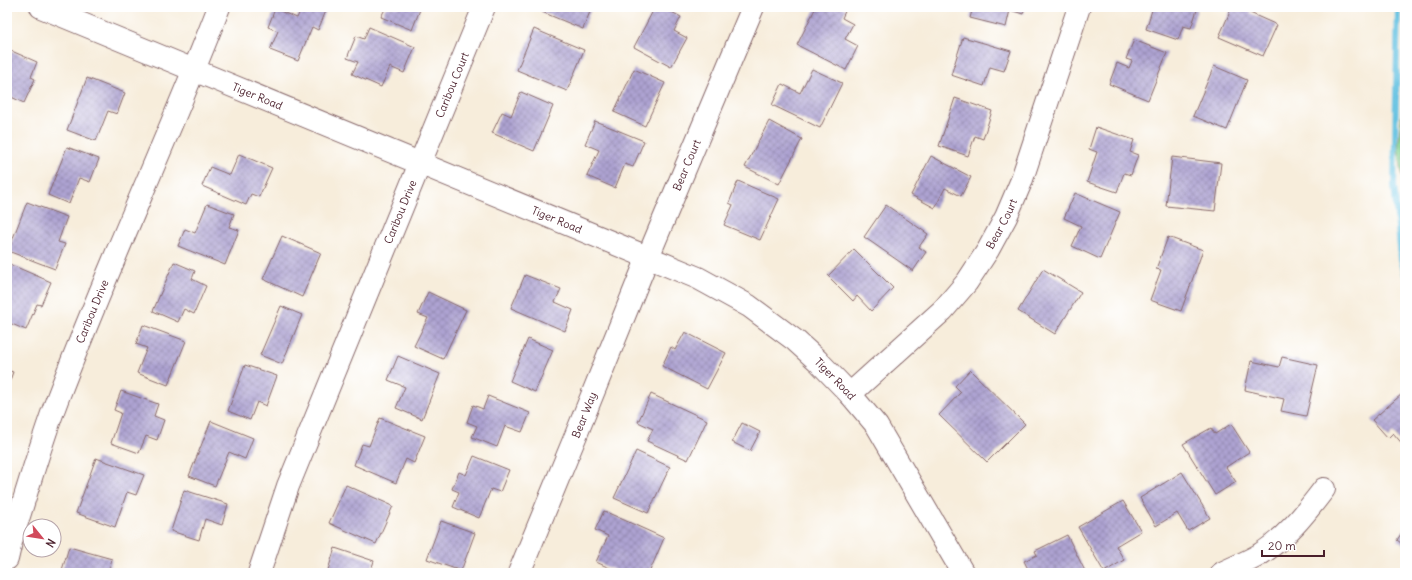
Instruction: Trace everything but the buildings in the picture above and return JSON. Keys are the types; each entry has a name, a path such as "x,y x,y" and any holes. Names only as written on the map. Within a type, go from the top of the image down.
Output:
{"street":[{"name":"Tiger Road","path":"41,7 698,278 749,306 796,341 818,361 850,394 877,426 963,573"},
{"path":"194,70 219,7"},
{"name":"Caribou Court","path":"420,163 484,7"},
{"name":"Bear Court","path":"648,257 753,7"},
{"name":"Bear Court","path":"850,394 943,310 967,282 988,250 1006,217 1021,182 1079,7"},
{"name":"Caribou Drive","path":"7,559 12,538 57,401 121,242 194,70"},
{"name":"Caribou Drive","path":"259,573 288,486 420,163"},
{"name":"Bear Way","path":"519,573 648,257"},
{"path":"1222,573 1258,555 1278,541 1303,517 1324,489"}],"green space":[{"path":"1405,84 1405,190 1398,148"}],"waterway":[{"path":"1398,7 1394,185 1401,259 1405,274"}]}
